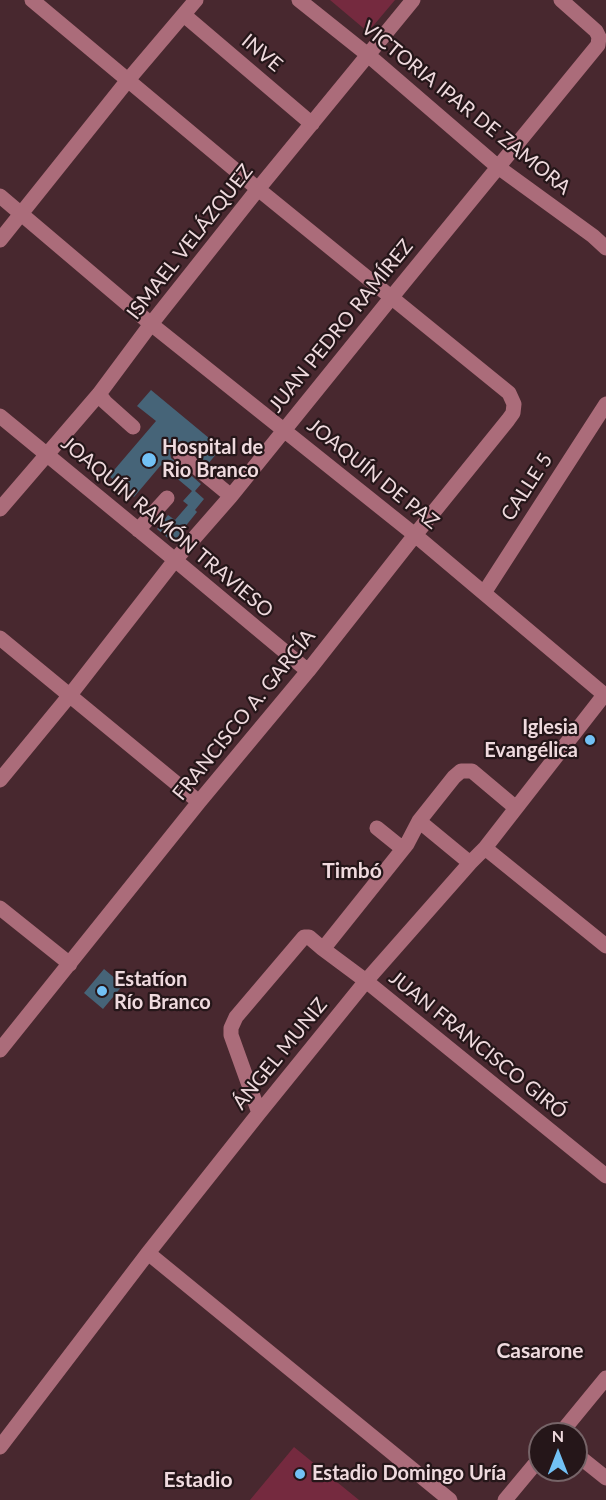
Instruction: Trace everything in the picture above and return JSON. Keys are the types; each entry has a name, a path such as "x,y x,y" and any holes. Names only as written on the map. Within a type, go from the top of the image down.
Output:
{"street":[{"path":"32,0 391,298"},
{"path":"0,240 128,80 196,0"},
{"name":"VICTORIA IPAR DE ZAMORA","path":"300,0 498,166 606,248"},
{"name":"ISMAEL VELÁZQUEZ","path":"0,509 99,394 151,324 258,189 413,0"},
{"name":"JUAN PEDRO RAMÍREZ","path":"0,780 70,695 175,560 231,496 598,45 599,37 596,31 561,0"},
{"name":"INVE","path":"184,15 312,124"},
{"name":"JOAQUÍN DE PAZ","path":"0,196 151,324 484,592 605,696"},
{"name":"FRANCISCO A. GARCÍA","path":"0,1050 199,802 308,671 513,413 514,404 509,393 391,298"},
{"path":"99,394 133,427"},
{"name":"CALLE 5","path":"484,592 606,404"},
{"name":"JOAQUÍN RAMÓN TRAVIESO","path":"0,416 308,671"},
{"path":"180,454 231,496"},
{"path":"138,530 167,498"},
{"path":"0,638 199,802"},
{"name":"ÁNGEL MUNIZ","path":"0,1448 148,1253 259,1113 366,981 485,849 605,696"},
{"path":"259,1113 231,1035 231,1028 236,1017 304,938 309,937 323,949 403,849 419,821 461,771 472,771 516,808"},
{"path":"419,821 470,863"},
{"path":"376,828 403,849"},
{"path":"485,849 606,946"},
{"path":"0,908 70,964"},
{"name":"JUAN FRANCISCO GIRÓ","path":"323,949 366,981 606,1176"},
{"path":"148,1253 450,1500"},
{"path":"570,1422 606,1378"},
{"path":"588,1464 606,1478"},
{"path":"505,1500 528,1472"}],"shaded area":[{"path":"330,0 395,0 368,32"},
{"name":"Estadio Domingo Uría","path":"294,1447 359,1500 250,1500"}],"building":[{"name":"Hospital de Rio Branco","path":"151,390 221,448 208,464 181,443 172,448 171,458 201,484 195,491 204,499 174,543 157,529 168,515 175,520 188,505 183,501 192,491 161,465 134,497 109,476 156,421 137,406"},
{"name":"Estatíon Río Branco","path":"104,969 123,985 103,1009 84,993"}],"place":[{"name":"Hospital de Rio Branco","path":"149,460"},
{"name":"Iglesia Evangélica","path":"590,740"},
{"name":"Estatíon Río Branco","path":"102,991"},
{"name":"Estadio Domingo Uría","path":"300,1474"}],"district":[{"name":"Timbó","path":"352,871"},
{"name":"Casarone","path":"540,1351"},
{"name":"Estadio","path":"198,1480"}]}
